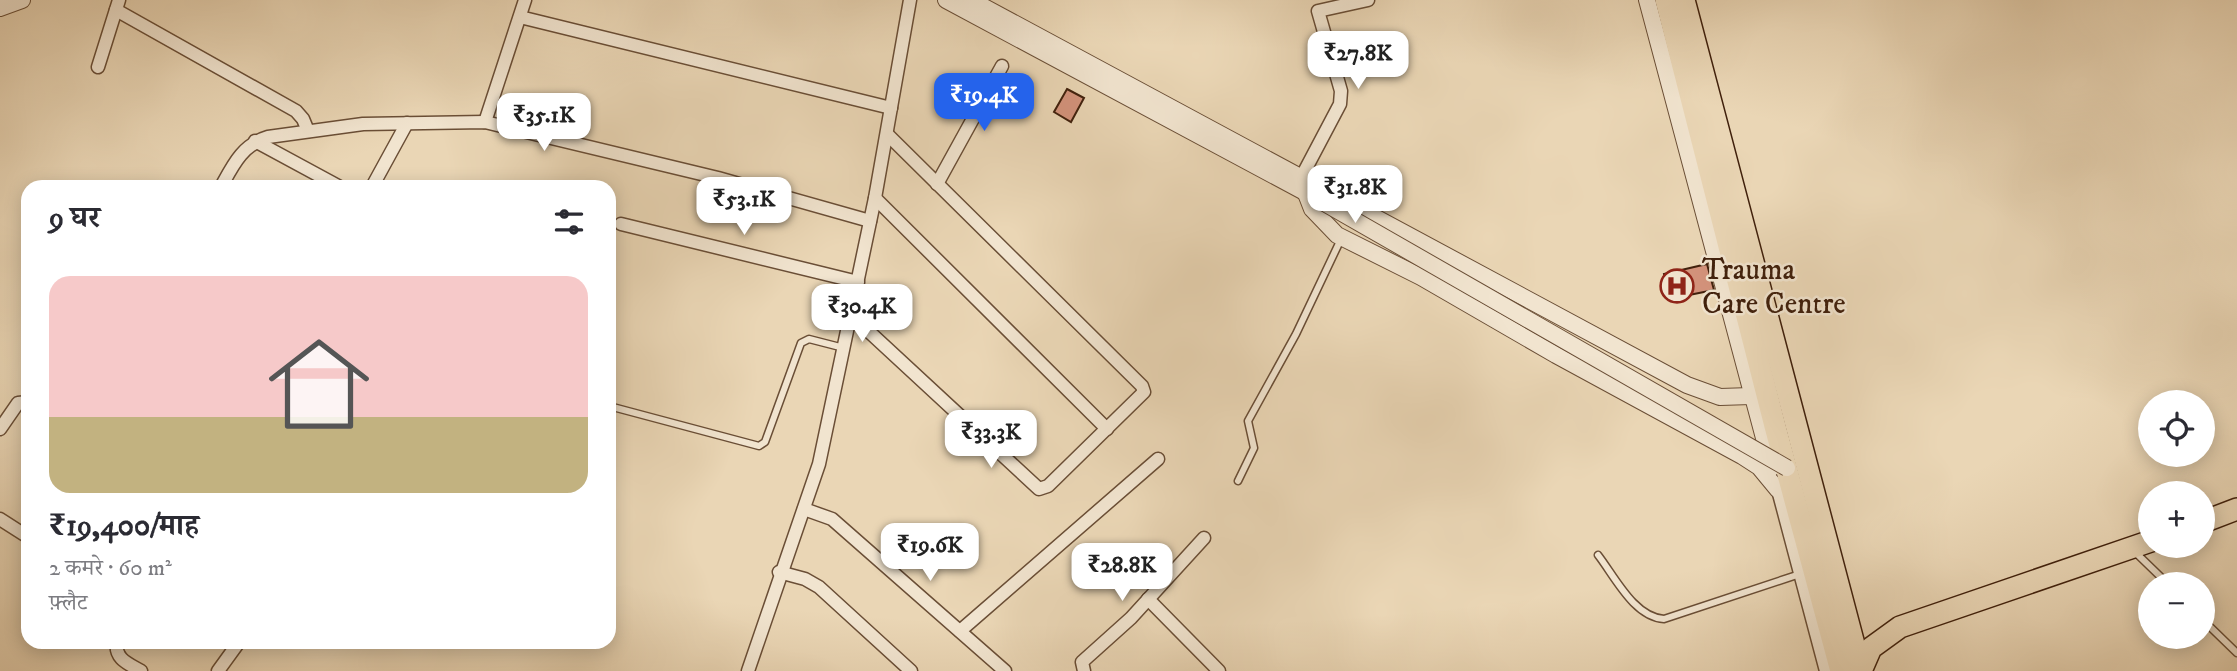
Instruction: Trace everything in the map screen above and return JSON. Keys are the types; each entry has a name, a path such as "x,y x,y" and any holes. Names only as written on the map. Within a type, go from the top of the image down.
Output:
{"main road":[{"path":"1666,0 1841,671"},
{"path":"1684,0 1861,671"},
{"path":"2215,517 2237,509"},
{"path":"1861,671 1871,648 1900,627 2138,546"}],"street":[{"path":"1,11 22,0"},
{"path":"485,122 525,0"},
{"path":"748,671 779,572 804,509 818,464 875,198 910,0"},
{"path":"946,0 1687,385 1720,397 1751,396"},
{"path":"971,0 1307,188 1787,468"},
{"path":"1368,0 1316,6 1341,91 1340,104 1307,188 1312,209 1323,223 1342,237 1421,277 1556,355 1742,456 1759,467 1778,490"},
{"path":"1647,0 1826,671"},
{"path":"98,66 118,5 296,111 308,131"},
{"path":"520,17 891,108"},
{"path":"937,184 1002,66"},
{"path":"376,180 407,122"},
{"path":"225,180 238,156 255,141 363,124 485,122 718,178 870,221"},
{"path":"851,315 1034,488 1043,489 1048,486 1143,396 1142,386 887,134"},
{"path":"255,141 327,180"},
{"path":"875,198 1107,429"},
{"path":"621,225 858,282"},
{"path":"0,429 21,403"},
{"path":"960,631 1158,458"},
{"path":"804,509 827,517 1005,671"},
{"path":"0,519 21,532"},
{"path":"1084,671 1082,662 1148,599 1204,538"},
{"path":"779,572 805,579 819,587 911,671"},
{"path":"1148,599 1219,671"},
{"path":"117,649 121,659 141,671"},
{"path":"218,671 234,649"},
{"path":"114,671 121,659"}],"lane":[{"path":"1238,481 1254,448 1248,421 1296,334 1342,237"},
{"path":"616,408 763,446 801,343 809,339 844,348"},
{"path":"1598,555 1642,611 1654,618 1664,619 1800,574"},
{"path":"2215,632 2237,653"}],"building":[{"path":"1067,89 1084,98 1071,122 1054,112"},
{"path":"1707,264 1714,290 1669,299 1664,274"}],"place":[{"name":"Trauma Care Centre","path":"1677,286"}]}
